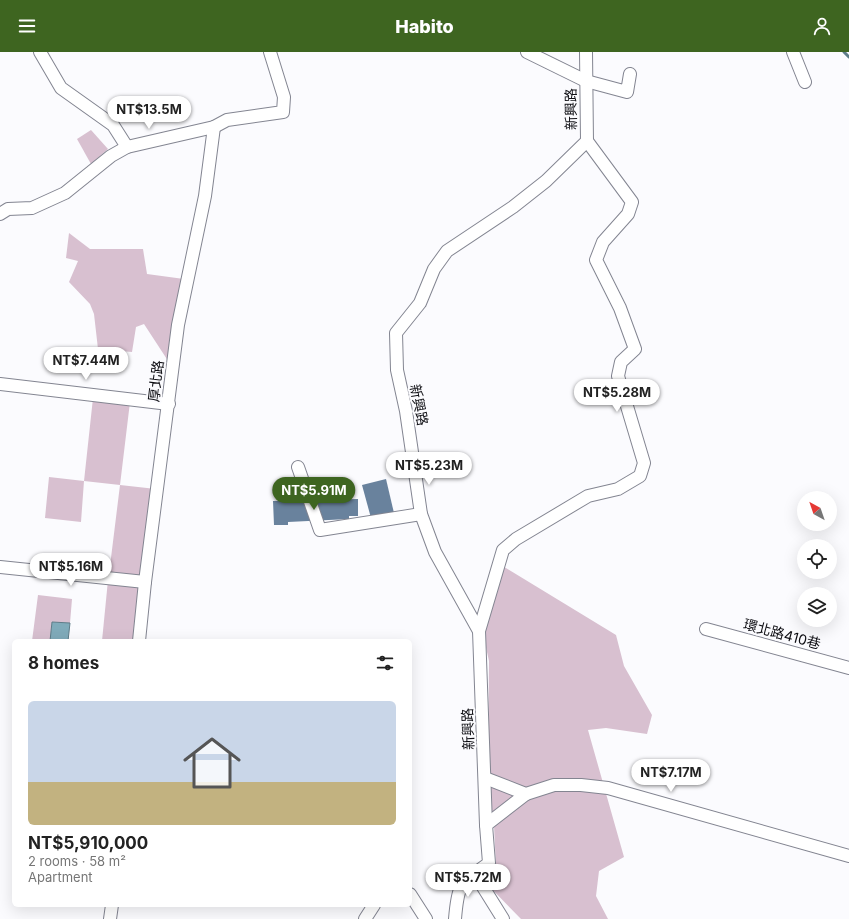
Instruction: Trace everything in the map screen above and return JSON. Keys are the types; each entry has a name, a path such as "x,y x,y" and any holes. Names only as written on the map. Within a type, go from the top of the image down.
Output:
{"street":[{"path":"40,52 61,88 113,125 127,147"},
{"path":"0,214 8,209 32,208 65,193 111,156 127,147 214,127 227,120 283,112 284,96 270,52"},
{"path":"527,52 586,81 627,92 630,74"},
{"name":"新興路","path":"475,874 489,863 486,825 479,631 435,552 421,514 406,411 397,370 396,333 420,303 434,269 446,251 513,207 546,181 587,141 586,52"},
{"path":"793,52 804,82"},
{"name":"厚北路","path":"139,639 144,582 169,404 178,325 205,196 214,127"},
{"path":"479,631 503,550 516,539 588,496 618,489 640,476 644,463 618,376 621,362 635,349 620,308 596,260 603,242 628,214 632,202 587,141"},
{"path":"0,384 169,404"},
{"path":"298,467 320,530 421,514"},
{"path":"0,567 144,582"},
{"name":"環北路410巷","path":"706,629 849,668"},
{"path":"485,778 526,794"},
{"path":"486,825 526,794 554,785 581,785 608,788 849,856"},
{"path":"455,919 457,895 461,885 475,874 503,919"},
{"path":"412,897 426,919"},
{"path":"110,919 112,907"},
{"path":"365,919 373,907"}],"shaded area":[{"path":"91,130 108,149 91,164 77,139"},
{"path":"69,233 90,249 143,249 147,274 184,279 174,370 144,324 136,327 132,352 98,349 94,314 90,304 69,282 78,261 66,258"},
{"path":"93,398 130,402 120,485 84,481"},
{"path":"49,477 84,481 81,522 45,518"},
{"path":"120,485 156,489 142,576 109,574"},
{"path":"501,565 616,635 624,666 652,715 647,734 606,728 588,730 624,857 599,871 596,896 608,919 521,919 485,882 496,867 494,826 488,785 489,661 481,625"},
{"path":"108,580 140,584 139,639 102,639"},
{"path":"38,595 72,599 70,623 52,622 50,639 32,639"}],"water":[{"path":"52,622 70,623 68,639 50,639"}],"building":[{"path":"386,479 394,513 371,518 362,485"},
{"path":"358,499 358,516 349,516 349,519 288,522 288,525 274,525 273,501"}],"waterway":[{"path":"844,52 849,57"}]}
